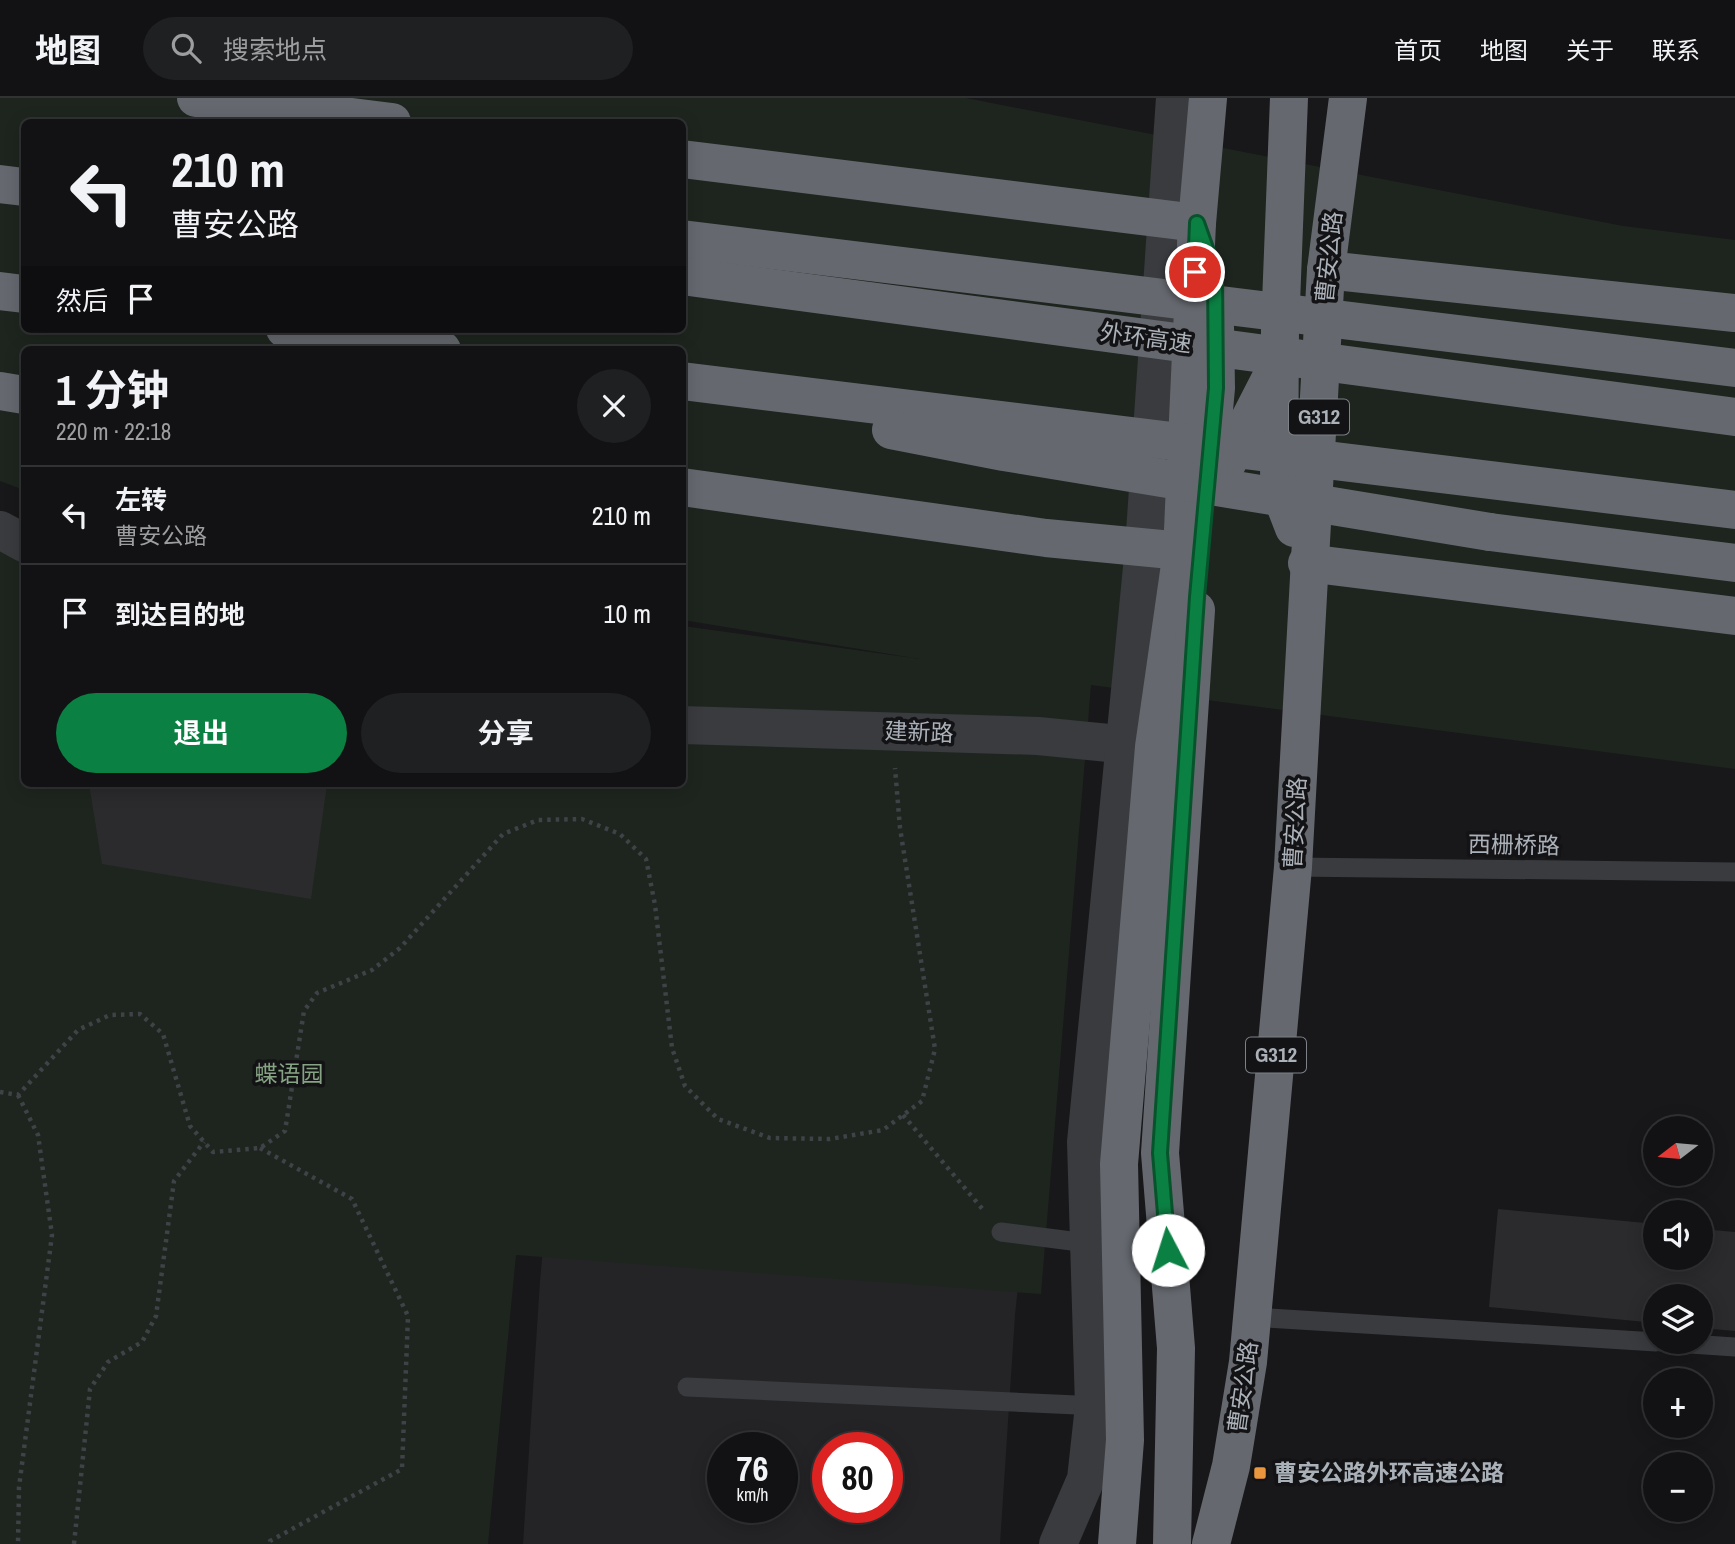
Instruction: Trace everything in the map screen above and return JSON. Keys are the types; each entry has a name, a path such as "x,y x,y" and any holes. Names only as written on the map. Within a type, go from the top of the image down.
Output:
{"highway":[{"path":"196,98 368,119"},
{"path":"1117,1544 1125,1440 1109,1407 1105,1245 1119,1164 1138,746 1182,551 1182,221 1208,98"},
{"path":"1289,98 1280,359 1279,489 1307,563 1735,616"},
{"name":"曹安公路","path":"1211,1544 1231,1466 1252,1317 1293,867 1307,563 1326,270 1348,98"},
{"path":"686,159 1182,221"},
{"path":"0,174 21,176"},
{"path":"0,184 21,187"},
{"path":"1171,1544 1176,1348 1160,1153 1205,506 1216,388 1215,274 1182,221"},
{"path":"686,239 1735,368"},
{"path":"1182,551 1326,270 1735,313"},
{"name":"外环高速","path":"686,277 1735,417"},
{"path":"0,291 21,294"},
{"path":"315,333 412,346"},
{"path":"686,381 1735,510"},
{"path":"686,389 1004,452 1279,498 1490,533 1735,563"},
{"path":"0,391 21,394"},
{"path":"686,488 1046,538 1182,551"}],"street":[{"path":"1138,746 1144,547 1182,221 1175,98"},
{"path":"0,530 21,542"},
{"name":"建新路","path":"686,725 1038,736 1138,746"},
{"path":"1058,1544 1086,1479 1109,1407"}],"lane":[{"name":"西栅桥路","path":"1293,867 1735,872"},
{"path":"1001,1232 1105,1245"},
{"path":"1252,1317 1643,1341"},
{"path":"1713,1346 1735,1347"},
{"path":"687,1387 1109,1407"}],"path":[{"path":"18,1095 78,1030 110,1015 140,1014 163,1034 190,1126 204,1142 213,1152 260,1148 285,1131 304,1011 317,993 372,970 400,948 503,834 538,820 582,819 621,834 646,859 655,905 672,1048 685,1086 719,1119 770,1138 830,1139 883,1130 922,1101 935,1049 900,828 892,732"},
{"path":"0,1092 18,1095"},
{"path":"18,1095 38,1135 52,1235 19,1487 18,1544"},
{"path":"902,1115 1001,1232"},
{"path":"74,1544 90,1389 108,1362 142,1342 156,1316 174,1181 204,1142"},
{"path":"260,1148 352,1199 408,1316 402,1469 271,1541 270,1544"}],"shaded area":[{"path":"1074,756 1015,1315 1000,1544 523,1544 540,1281 587,787 686,787 686,784"}],"green space":[{"name":"蝶语园","path":"0,98 966,98 1623,226 1735,240 1735,769 1091,685 1041,1294 516,1255 488,1544 0,1544 0,528 21,532 21,787 686,787 686,626 920,659 686,620 686,346 21,346 21,489 0,481"}],"building":[{"path":"89,787 327,787 311,899 102,864"},
{"path":"1498,1209 1643,1223 1643,1270 1713,1270 1713,1230 1735,1232 1735,1331 1713,1329 1713,1284 1643,1284 1643,1322 1489,1307"}],"place":[{"name":"曹安公路外环高速公路","path":"1260,1473"}],"route":[{"path":"1168,1250 1160,1153 1197,597 1216,388 1215,274 1197,223 1195,272"}]}
